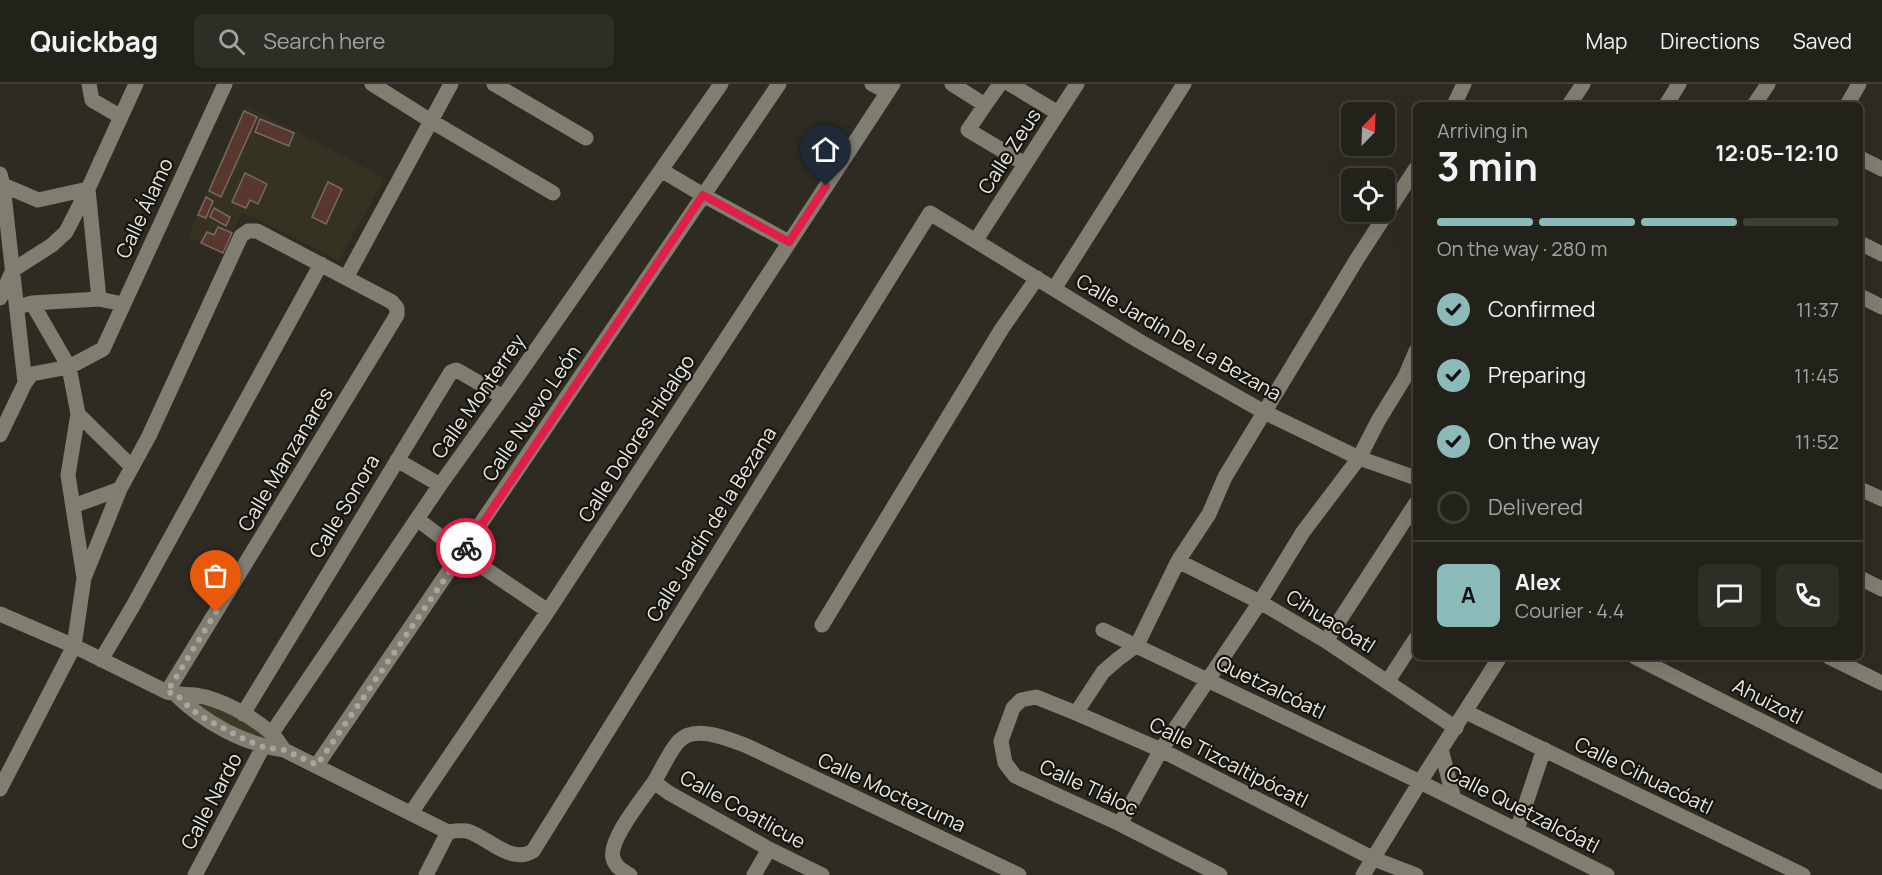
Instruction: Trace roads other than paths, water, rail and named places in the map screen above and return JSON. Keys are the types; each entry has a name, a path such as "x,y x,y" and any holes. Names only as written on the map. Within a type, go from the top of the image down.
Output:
{"street":[{"path":"88,84 92,100 121,117"},
{"path":"0,298 12,270 52,245 66,232 136,84"},
{"name":"Calle Álamo","path":"69,367 103,349 225,84"},
{"path":"372,84 553,193"},
{"path":"0,789 74,646 84,578 120,489 149,436 241,236 248,231 257,231 346,278 451,84"},
{"path":"494,84 586,138"},
{"name":"Calle Monterrey","path":"272,733 440,485 504,397 721,84"},
{"name":"Calle Nuevo León","path":"317,765 779,84"},
{"path":"872,84 890,88"},
{"path":"1000,84 968,130 1025,164"},
{"path":"1010,84 1058,113"},
{"name":"Calle Zeus","path":"976,240 1077,84"},
{"path":"1054,289 1184,84"},
{"path":"1455,102 1464,84"},
{"path":"1571,102 1583,84"},
{"path":"1668,102 1679,84"},
{"path":"1756,102 1768,84"},
{"path":"1849,102 1860,84"},
{"path":"961,86 985,105"},
{"name":"Calle Dolores Hidalgo","path":"411,813 548,611 890,88"},
{"path":"1863,160 1882,169"},
{"path":"661,170 789,242"},
{"path":"1076,712 1103,672 1137,645 1179,561 1209,514 1225,477 1357,259 1413,173"},
{"path":"1,180 38,200 88,189"},
{"path":"1,180 3,213 17,307 25,383"},
{"path":"88,189 99,299"},
{"path":"3,213 29,196"},
{"name":"Calle Jardín De La Bezana","path":"930,213 1139,341 1264,412 1359,458 1413,477"},
{"name":"Calle Jardín de la Bezana","path":"448,832 467,831 516,856 526,855 533,851 930,213"},
{"path":"1863,244 1882,254"},
{"path":"100,660 133,606 321,264"},
{"name":"Calle Manzanares","path":"171,693 398,315 398,308 392,303 346,278"},
{"path":"822,625 1001,330 1037,278"},
{"path":"1863,298 1882,307"},
{"path":"17,307 32,303 99,299 123,304"},
{"path":"32,303 69,367 78,414 68,475 84,578"},
{"path":"1120,824 1161,750 1260,602 1303,532 1359,458 1413,358"},
{"path":"0,435 25,383 32,374 69,367"},
{"name":"Calle Sonora","path":"243,714 451,372 456,370 504,397"},
{"path":"78,414 132,467"},
{"path":"397,459 440,485"},
{"path":"73,506 120,489"},
{"path":"1863,490 1882,500"},
{"path":"1326,641 1413,508"},
{"path":"417,519 462,553 548,611"},
{"name":"Cihuacóatl","path":"1179,561 1260,602 1326,641 1456,728"},
{"path":"1863,580 1882,589"},
{"path":"0,614 74,646 171,693 206,719 244,739 263,747 284,750 317,765 448,832 426,875"},
{"name":"Quetzalcóatl","path":"1103,630 1420,782"},
{"path":"1388,681 1413,643"},
{"path":"1363,875 1498,660"},
{"name":"Ahuizotl","path":"1641,660 1882,782"},
{"path":"1835,660 1882,683"},
{"path":"171,693 220,702 272,733 284,750"},
{"name":"Calle Tizcaltipócatl","path":"1021,700 1036,697 1076,712 1161,750 1374,859 1416,875"},
{"name":"Calle Tláloc","path":"1021,700 1013,708 1001,741 1005,763 1015,776 1120,824 1220,875"},
{"name":"Calle Cihuacóatl","path":"1466,712 1803,875"},
{"name":"Calle Moctezuma","path":"654,782 679,740 696,732 728,739 1019,875"},
{"name":"Calle Nardo","path":"195,875 263,747"},
{"path":"1441,749 1454,799"},
{"path":"1517,830 1544,749"},
{"name":"Calle Coatlicue","path":"630,875 618,867 612,858 614,846 627,819 654,782 669,793 770,849 822,875"},
{"name":"Calle Quetzalcóatl","path":"1420,782 1607,875"},
{"path":"754,875 770,849"}]}
